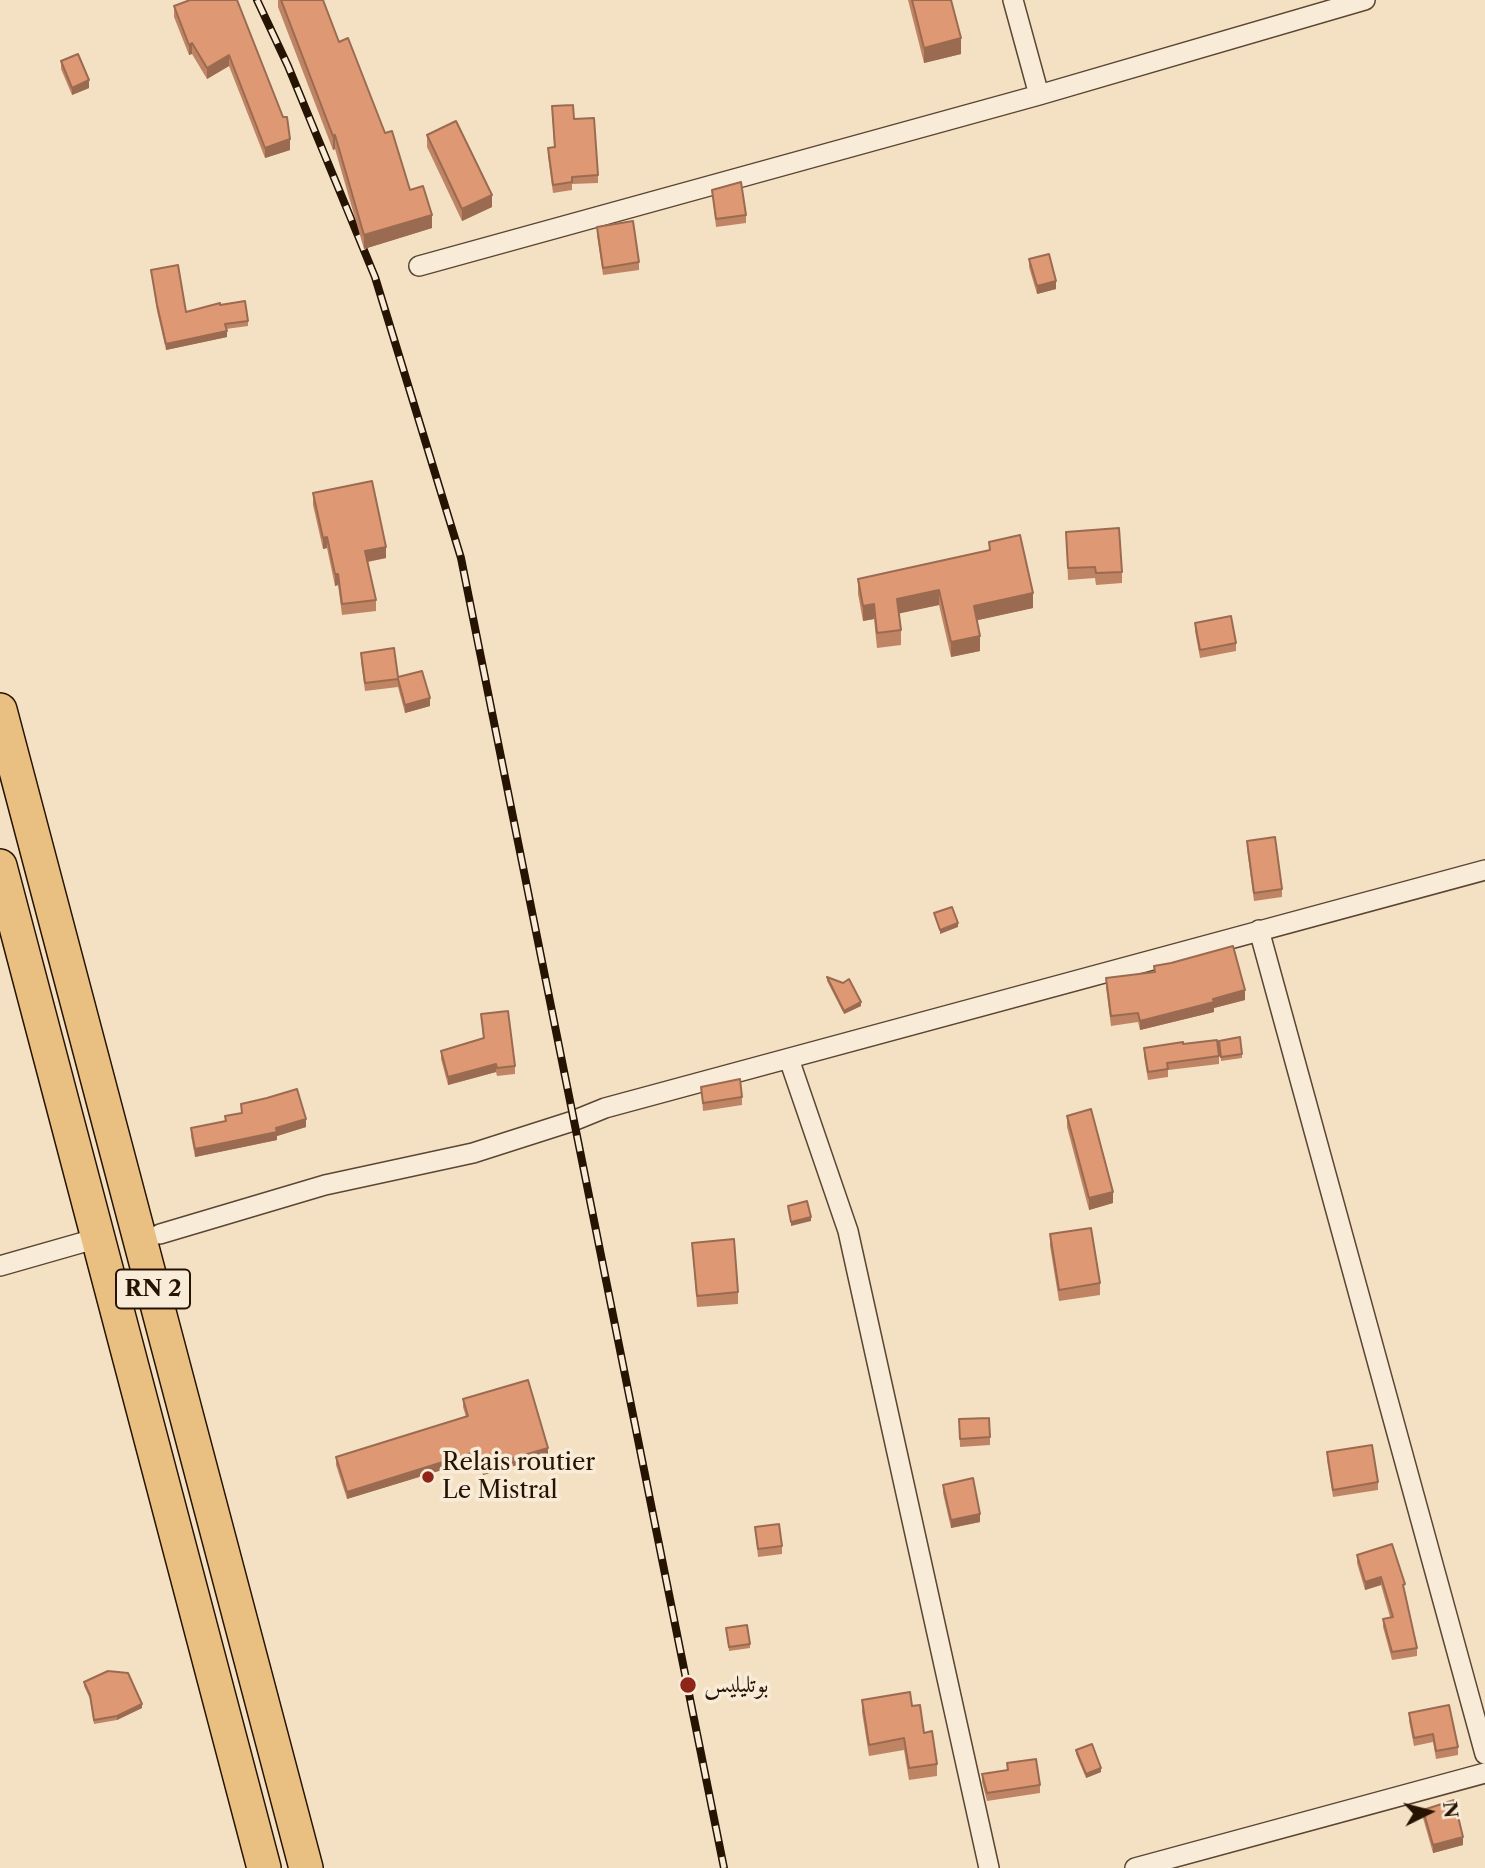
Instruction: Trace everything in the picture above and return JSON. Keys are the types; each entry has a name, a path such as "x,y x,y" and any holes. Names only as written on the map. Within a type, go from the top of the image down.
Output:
{"highway":[{"name":"RN 2","path":"0,710 306,1868"},
{"name":"RN 2","path":"0,866 264,1868"}],"street":[{"path":"1013,0 1038,95"},
{"path":"419,265 1038,95 1364,0"},
{"path":"160,1234 325,1185 473,1153 605,1108 1485,870"},
{"path":"1259,930 1485,1754"},
{"path":"789,1059 848,1231 989,1868"},
{"path":"0,1266 98,1238"},
{"path":"1135,1868 1485,1773"}],"building":[{"path":"190,0 237,0 283,117 287,117 290,139 265,148 229,55 207,68 192,43 189,45 174,6"},
{"path":"281,0 323,0 339,42 348,38 385,133 392,131 410,190 423,186 432,215 364,235 335,135 333,136"},
{"path":"912,0 951,0 961,38 924,48"},
{"path":"78,54 89,80 72,88 61,61"},
{"path":"573,105 574,119 594,118 598,175 572,177 572,182 553,185 548,148 555,147 552,106"},
{"path":"456,121 492,195 462,209 427,135"},
{"path":"741,182 746,215 716,219 712,190"},
{"path":"633,221 639,262 603,268 597,227"},
{"path":"1049,254 1056,281 1037,286 1029,259"},
{"path":"178,265 186,312 220,303 245,301 248,321 225,324 227,331 166,344 151,270"},
{"path":"372,481 386,547 365,551 376,600 342,604 338,574 335,574 327,537 323,538 313,493"},
{"path":"1119,528 1122,572 1096,573 1095,567 1068,568 1066,532"},
{"path":"1020,535 1033,593 974,606 980,636 951,642 939,590 897,599 901,630 877,633 874,604 863,606 858,579 990,550 989,542"},
{"path":"1231,616 1236,643 1200,650 1195,623"},
{"path":"394,648 398,677 422,671 430,698 405,705 398,679 365,683 361,653"},
{"path":"1275,837 1282,889 1254,893 1247,841"},
{"path":"952,907 958,923 940,930 934,913"},
{"path":"1233,946 1245,990 1213,999 1214,1002 1140,1021 1138,1013 1111,1016 1106,978 1155,972 1154,966"},
{"path":"827,977 843,983 849,979 861,1002 844,1011"},
{"path":"508,1011 515,1066 497,1068 496,1064 448,1077 441,1051 484,1038 481,1014"},
{"path":"1240,1037 1242,1054 1221,1057 1219,1041"},
{"path":"1217,1040 1219,1056 1167,1063 1168,1069 1148,1072 1144,1048"},
{"path":"740,1079 742,1097 703,1103 701,1087"},
{"path":"297,1089 306,1119 276,1128 277,1132 195,1149 191,1128 226,1121 225,1116 242,1113 241,1104"},
{"path":"1091,1109 1113,1192 1089,1198 1067,1116"},
{"path":"807,1201 811,1217 791,1222 788,1206"},
{"path":"1091,1228 1100,1283 1059,1290 1050,1234"},
{"path":"734,1239 738,1292 697,1296 692,1243"},
{"path":"528,1380 548,1448 483,1467 478,1451 347,1492 336,1457 468,1416 463,1399"},
{"path":"989,1418 990,1437 960,1439 959,1419"},
{"path":"1372,1445 1378,1482 1333,1490 1327,1452"},
{"path":"973,1478 980,1514 951,1520 943,1485"},
{"path":"779,1524 782,1546 758,1549 755,1527"},
{"path":"1392,1544 1405,1584 1403,1585 1417,1648 1392,1652 1383,1619 1393,1617 1381,1577 1365,1582 1357,1555"},
{"path":"747,1625 750,1644 729,1647 726,1628"},
{"path":"108,1671 128,1673 142,1704 117,1716 94,1720 90,1695 84,1682"},
{"path":"910,1692 912,1706 920,1705 924,1733 932,1731 937,1764 909,1768 904,1738 869,1745 862,1700"},
{"path":"1449,1705 1458,1747 1436,1751 1433,1734 1414,1738 1409,1713"},
{"path":"1092,1744 1101,1768 1086,1774 1076,1750"},
{"path":"1036,1759 1040,1785 987,1793 982,1774 1008,1770 1007,1763"},
{"path":"1454,1800 1463,1837 1433,1845 1423,1810"}],"railway":[{"path":"257,0 288,66 375,277 461,558 724,1868"}],"place":[{"name":"Relais routier Le Mistral","path":"428,1477"},
{"name":"بوتليليس","path":"688,1685"}]}
